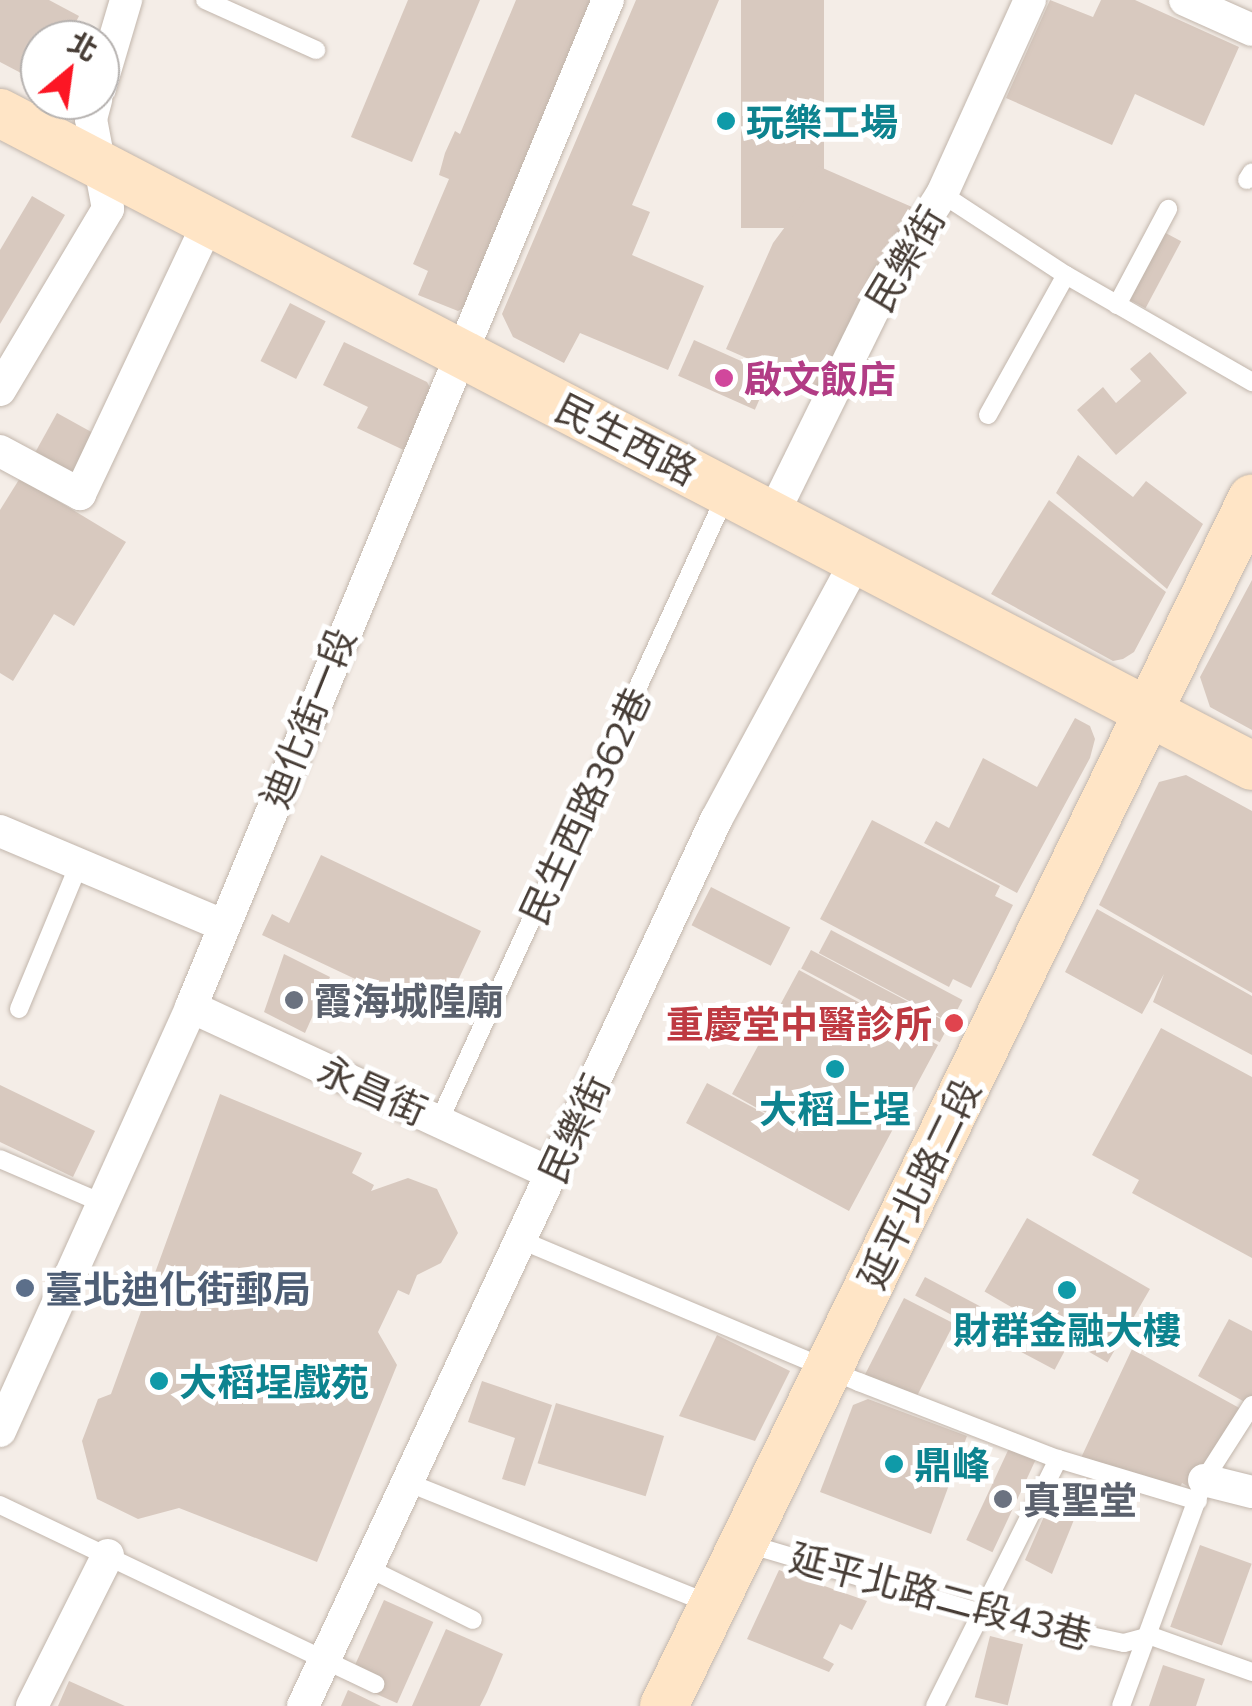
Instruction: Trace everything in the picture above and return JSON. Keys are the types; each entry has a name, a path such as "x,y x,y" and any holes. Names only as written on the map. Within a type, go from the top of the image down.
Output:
{"street":[{"name":"迪化街一段","path":"3,1412 107,1205 192,1007 458,350 608,0"},
{"name":"民樂街","path":"774,514 888,278 942,194 1030,0"},
{"path":"1185,0 1252,30"},
{"name":"民生西路","path":"0,114 858,556 1252,766"},
{"path":"0,390 108,209 91,120"},
{"path":"0,451 80,494 209,221"},
{"name":"延平北路二段","path":"664,1706 1252,499"},
{"name":"民樂街","path":"303,1706 716,820 858,556"},
{"path":"0,831 222,925"},
{"name":"永昌街","path":"192,1007 552,1174"},
{"path":"1201,1490 1252,1492"},
{"path":"32,1706 108,1555"}],"lane":[{"path":"205,0 316,50"},
{"path":"942,194 1066,275 1252,382"},
{"path":"1117,304 1168,209"},
{"path":"988,415 1066,275"},
{"name":"民生西路362巷","path":"440,1119 728,490"},
{"path":"18,1009 79,864"},
{"path":"0,1159 107,1205"},
{"path":"521,1240 828,1370 1058,1459 1201,1490"},
{"path":"1121,1706 1151,1636 1201,1490 1252,1405"},
{"path":"936,1706 978,1612 1058,1459"},
{"path":"409,1484 713,1605"},
{"path":"0,1505 376,1684"},
{"name":"延平北路二段43巷","path":"744,1542 978,1612 1124,1642 1151,1636 1252,1672"},
{"path":"368,1568 473,1620"}],"building":[{"path":"0,0 49,0 79,16 77,20 20,20 20,72 0,62"},
{"path":"408,0 480,0 412,162 351,137"},
{"path":"516,0 601,0 473,303 458,311 418,295 428,271 413,264 449,179 439,175 445,153 455,131 460,134"},
{"path":"636,0 719,0 632,205 650,212 632,255 704,286 668,370 580,333 564,363 513,337 502,314"},
{"path":"741,0 824,0 824,228 741,228"},
{"path":"1050,0 1093,17 1101,0 1135,0 1239,47 1204,126 1135,94 1112,145 1006,98"},
{"path":"818,166 928,214 828,394 726,349 773,243 802,204"},
{"path":"32,196 65,215 0,324 0,250"},
{"path":"1160,230 1181,241 1146,308 1124,297"},
{"path":"290,303 326,321 296,379 260,361"},
{"path":"694,340 771,374 755,410 678,376"},
{"path":"344,342 427,382 437,401 412,454 357,428 368,407 323,385"},
{"path":"1150,352 1187,393 1116,455 1077,410 1103,387 1116,403 1141,381 1130,369"},
{"path":"57,413 109,442 79,496 27,467"},
{"path":"1078,455 1133,497 1146,481 1203,524 1167,589 1056,493"},
{"path":"20,478 126,542 74,626 54,614 13,681 0,673 0,510"},
{"path":"1049,500 1166,592 1134,652 1123,659 1113,661 991,594"},
{"path":"1252,580 1252,730 1210,707 1200,677"},
{"path":"1075,718 1090,726 1095,739 1090,758 1017,893 924,843 936,821 949,828 983,758 1037,787"},
{"path":"1186,775 1252,811 1252,993 1099,905 1159,782"},
{"path":"872,820 1000,886 995,896 1013,905 971,988 953,979 949,987 820,919"},
{"path":"321,855 481,931 440,1019 262,935 272,914 289,923"},
{"path":"711,887 790,927 771,966 691,925"},
{"path":"1097,909 1252,996 1252,1055 1153,1002 1164,974 1142,1014 1065,972"},
{"path":"831,930 963,1000 950,1023 819,953"},
{"path":"811,950 950,1024 940,1042 801,969"},
{"name":"霞海城隍廟","path":"284,954 330,977 305,1033 264,1012"},
{"name":"大稻上埕","path":"799,970 938,1045 849,1211 686,1123 707,1083 805,1135 732,1094"},
{"path":"1161,1028 1252,1077 1252,1258 1132,1193 1139,1180 1092,1155"},
{"path":"0,1085 95,1131 73,1177 0,1142"},
{"path":"220,1094 362,1153 352,1173 374,1185 371,1191 408,1178 437,1189 458,1233 441,1263 417,1275 409,1295 398,1290 378,1332 397,1365 317,1562 179,1508 138,1519 97,1499 82,1441 98,1399 111,1394"},
{"name":"財群金融大樓","path":"1027,1218 1150,1289 1107,1363 984,1292"},
{"path":"925,1277 1065,1351 1055,1370 915,1296"},
{"path":"904,1298 954,1323 913,1403 864,1377"},
{"path":"1229,1319 1252,1331 1252,1406 1198,1376"},
{"path":"717,1335 790,1371 755,1441 679,1416"},
{"path":"1132,1349 1243,1410 1198,1492 1182,1483 1174,1499 1080,1460"},
{"path":"482,1381 552,1405 525,1486 502,1479 515,1438 468,1422"},
{"name":"鼎峰","path":"868,1399 967,1436 931,1534 820,1492 853,1405"},
{"path":"556,1403 664,1436 646,1496 538,1463"},
{"name":"真聖堂","path":"1011,1444 1037,1456 992,1552 966,1540"},
{"path":"1056,1489 1084,1495 1052,1574 1025,1560"},
{"path":"1200,1545 1252,1564 1222,1646 1170,1627"},
{"path":"779,1570 867,1601 852,1630 840,1624 823,1658 834,1664 829,1672 747,1639"},
{"path":"384,1600 433,1622 397,1703 348,1681"},
{"path":"446,1629 503,1654 487,1692 480,1706 412,1706"},
{"path":"990,1636 1023,1644 1008,1705 975,1697"},
{"path":"1163,1665 1205,1679 1196,1706 1149,1706"},
{"path":"69,1681 125,1706 58,1706"},
{"path":"348,1690 381,1706 341,1706"}],"place":[{"name":"玩樂工場","path":"726,121"},
{"name":"啟文飯店","path":"724,378"},
{"name":"霞海城隍廟","path":"294,1000"},
{"name":"重慶堂中醫診所","path":"954,1023"},
{"name":"大稻上埕","path":"835,1069"},
{"name":"臺北迪化街郵局","path":"25,1288"},
{"name":"財群金融大樓","path":"1067,1290"},
{"name":"大稻埕戲苑","path":"159,1381"},
{"name":"鼎峰","path":"894,1464"},
{"name":"真聖堂","path":"1003,1499"}]}
